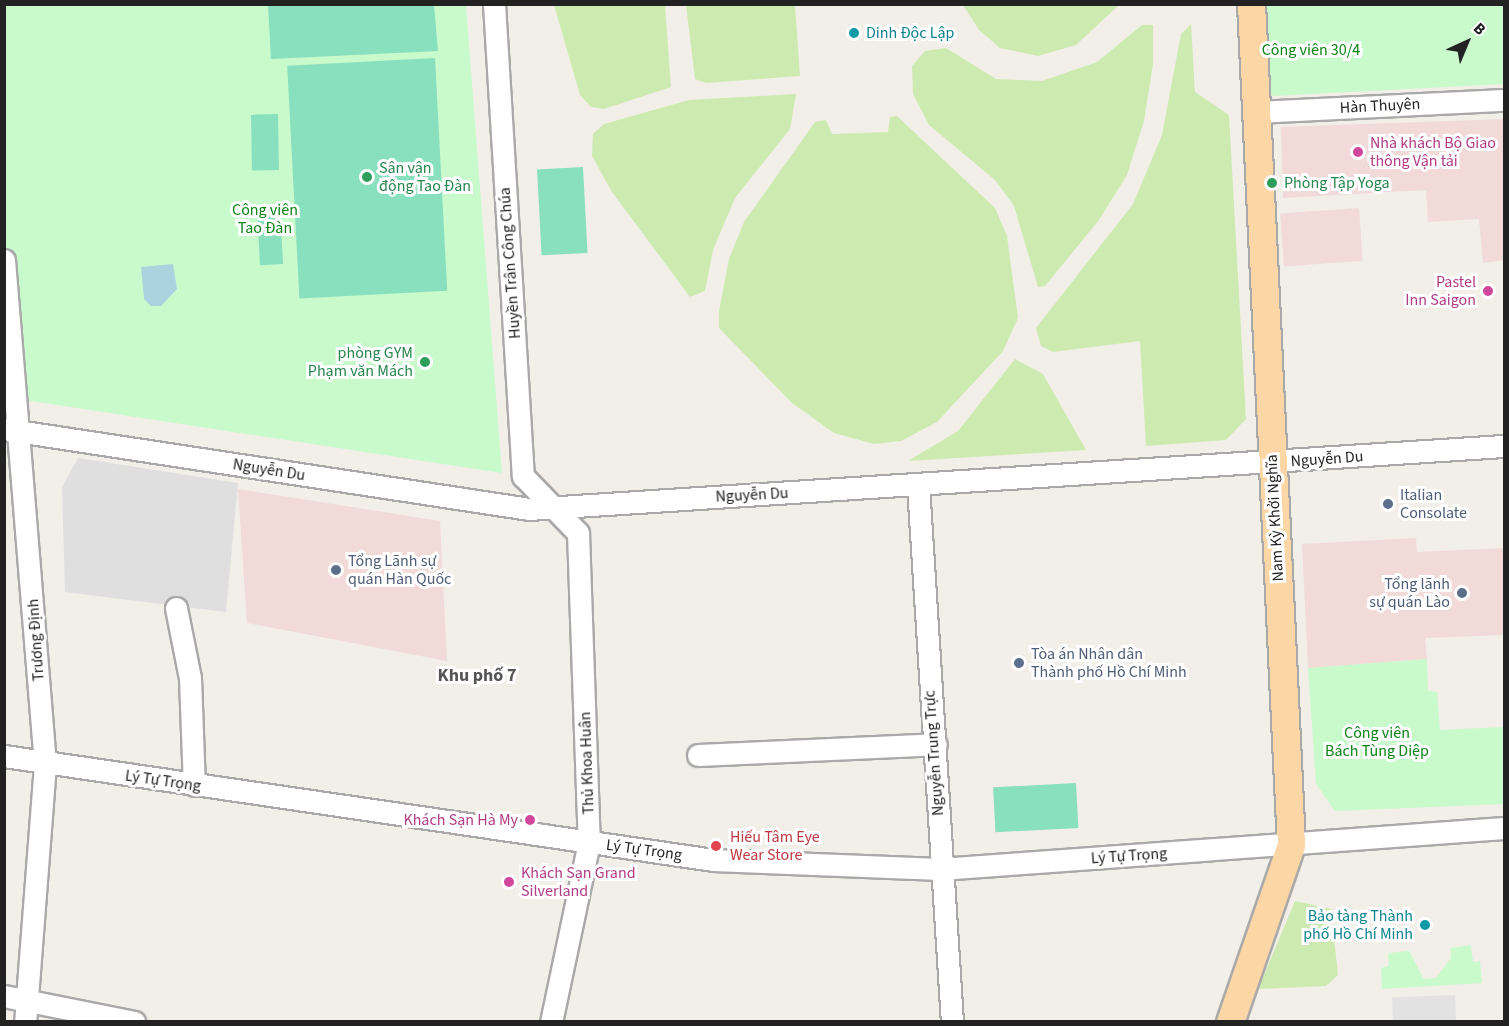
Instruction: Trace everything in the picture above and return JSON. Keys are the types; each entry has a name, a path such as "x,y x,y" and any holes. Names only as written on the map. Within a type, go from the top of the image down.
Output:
{"main road":[{"name":"Nam Kỳ Khởi Nghĩa","path":"1230,1022 1291,844 1271,463 1251,4"}],"street":[{"name":"Huyền Trân Công Chúa","path":"494,4 523,476 558,507"},
{"name":"Hàn Thuyên","path":"1256,112 1504,100"},
{"name":"Trương Định","path":"4,260 12,430 45,764 26,1011"},
{"name":"Nguyễn Du","path":"12,430 529,509 1271,463 1504,446"},
{"name":"Nguyễn Trung Trực","path":"918,485 936,744 940,869 952,1022"},
{"name":"Thủ Khoa Huân","path":"551,1022 590,842 578,533 558,507"},
{"path":"176,608 190,678 194,785"},
{"path":"698,755 936,744"},
{"name":"Lý Tự Trọng","path":"4,756 45,764 713,861 940,869 1504,828"},
{"path":"4,996 26,1011 134,1022"}],"shaded area":[{"path":"1504,119 1504,260 1483,263 1479,219 1428,222 1426,190 1283,198 1281,127"},
{"path":"1359,208 1363,261 1284,266 1280,214"},
{"path":"78,458 238,483 226,612 65,592 62,487"},
{"path":"238,489 440,521 447,661 247,623"},
{"path":"1416,538 1417,552 1504,548 1504,635 1425,638 1427,659 1308,668 1302,544"},
{"path":"1455,995 1456,1021 1393,1022 1392,997"}],"green space":[{"name":"Công viên Tao Đàn","path":"4,5 466,5 502,473 5,397"},
{"path":"268,5 434,5 438,51 271,59"},
{"path":"554,5 665,5 671,87 604,109 591,107 580,95"},
{"path":"686,5 795,5 800,76 706,83 695,79"},
{"path":"963,5 1119,5 1076,45 1038,56 1000,48 979,30"},
{"name":"Công viên 30/4","path":"1263,5 1504,5 1504,84 1273,96 1266,91"},
{"path":"1191,24 1195,92 1229,115 1246,419 1226,440 1146,446 1140,341 1053,352 1041,346 1036,328 1133,204 1162,135 1181,34"},
{"path":"1142,25 1153,25 1153,64 1144,121 1127,175 1099,220 1045,286 1038,287 1014,206 995,180 929,125 913,94 912,66 925,51 946,48 996,79 1042,81 1097,62"},
{"name":"Sân vận động Tao Đàn","path":"435,58 447,291 299,298 287,66"},
{"path":"796,94 790,129 735,198 713,250 705,291 690,297 612,192 592,156 593,134 604,124 689,100"},
{"path":"251,114 278,114 279,170 252,170"},
{"path":"897,116 995,208 1007,236 1018,318 1003,351 937,422 901,441 874,444 834,433 792,403 719,328 719,311 729,259 744,222 815,122 826,120 832,134 888,132 890,117"},
{"path":"583,167 588,253 542,255 537,169"},
{"path":"280,207 283,264 260,265 257,208"},
{"path":"1015,359 1043,374 1086,450 908,461 958,431"},
{"name":"Công viên Bách Tùng Diệp","path":"1427,659 1428,691 1437,692 1440,730 1504,727 1504,804 1335,811 1316,784 1308,668"},
{"path":"1076,783 1078,828 995,832 993,787"},
{"path":"1295,901 1331,909 1338,975 1326,986 1258,989"},
{"path":"1471,945 1473,962 1480,961 1482,983 1382,989 1381,968 1389,966 1388,953 1409,951 1424,979 1436,978 1451,958 1451,948"}],"water":[{"path":"173,264 177,289 161,306 151,306 144,299 141,267"}],"place":[{"name":"Dinh Độc Lập","path":"854,33"},
{"name":"Nhà khách Bộ Giao thông Vận tải","path":"1358,152"},
{"name":"Sân vận động Tao Đàn","path":"367,177"},
{"name":"Phòng Tập Yoga","path":"1272,183"},
{"name":"Pastel Inn Saigon","path":"1488,291"},
{"name":"phòng GYM Phạm văn Mách","path":"425,362"},
{"name":"Italian Consolate","path":"1388,504"},
{"name":"Tổng Lãnh sự quán Hàn Quốc","path":"336,570"},
{"name":"Tổng lãnh sự quán Lào","path":"1462,593"},
{"name":"Tòa án Nhân dân Thành phố Hồ Chí Minh","path":"1019,663"},
{"name":"Khách Sạn Hà My","path":"530,820"},
{"name":"Hiếu Tâm Eye Wear Store","path":"716,846"},
{"name":"Khách Sạn Grand Silverland","path":"509,882"},
{"name":"Bảo tàng Thành phố Hồ Chí Minh","path":"1425,925"}],"district":[{"name":"Khu phố 7","path":"477,676"}]}
